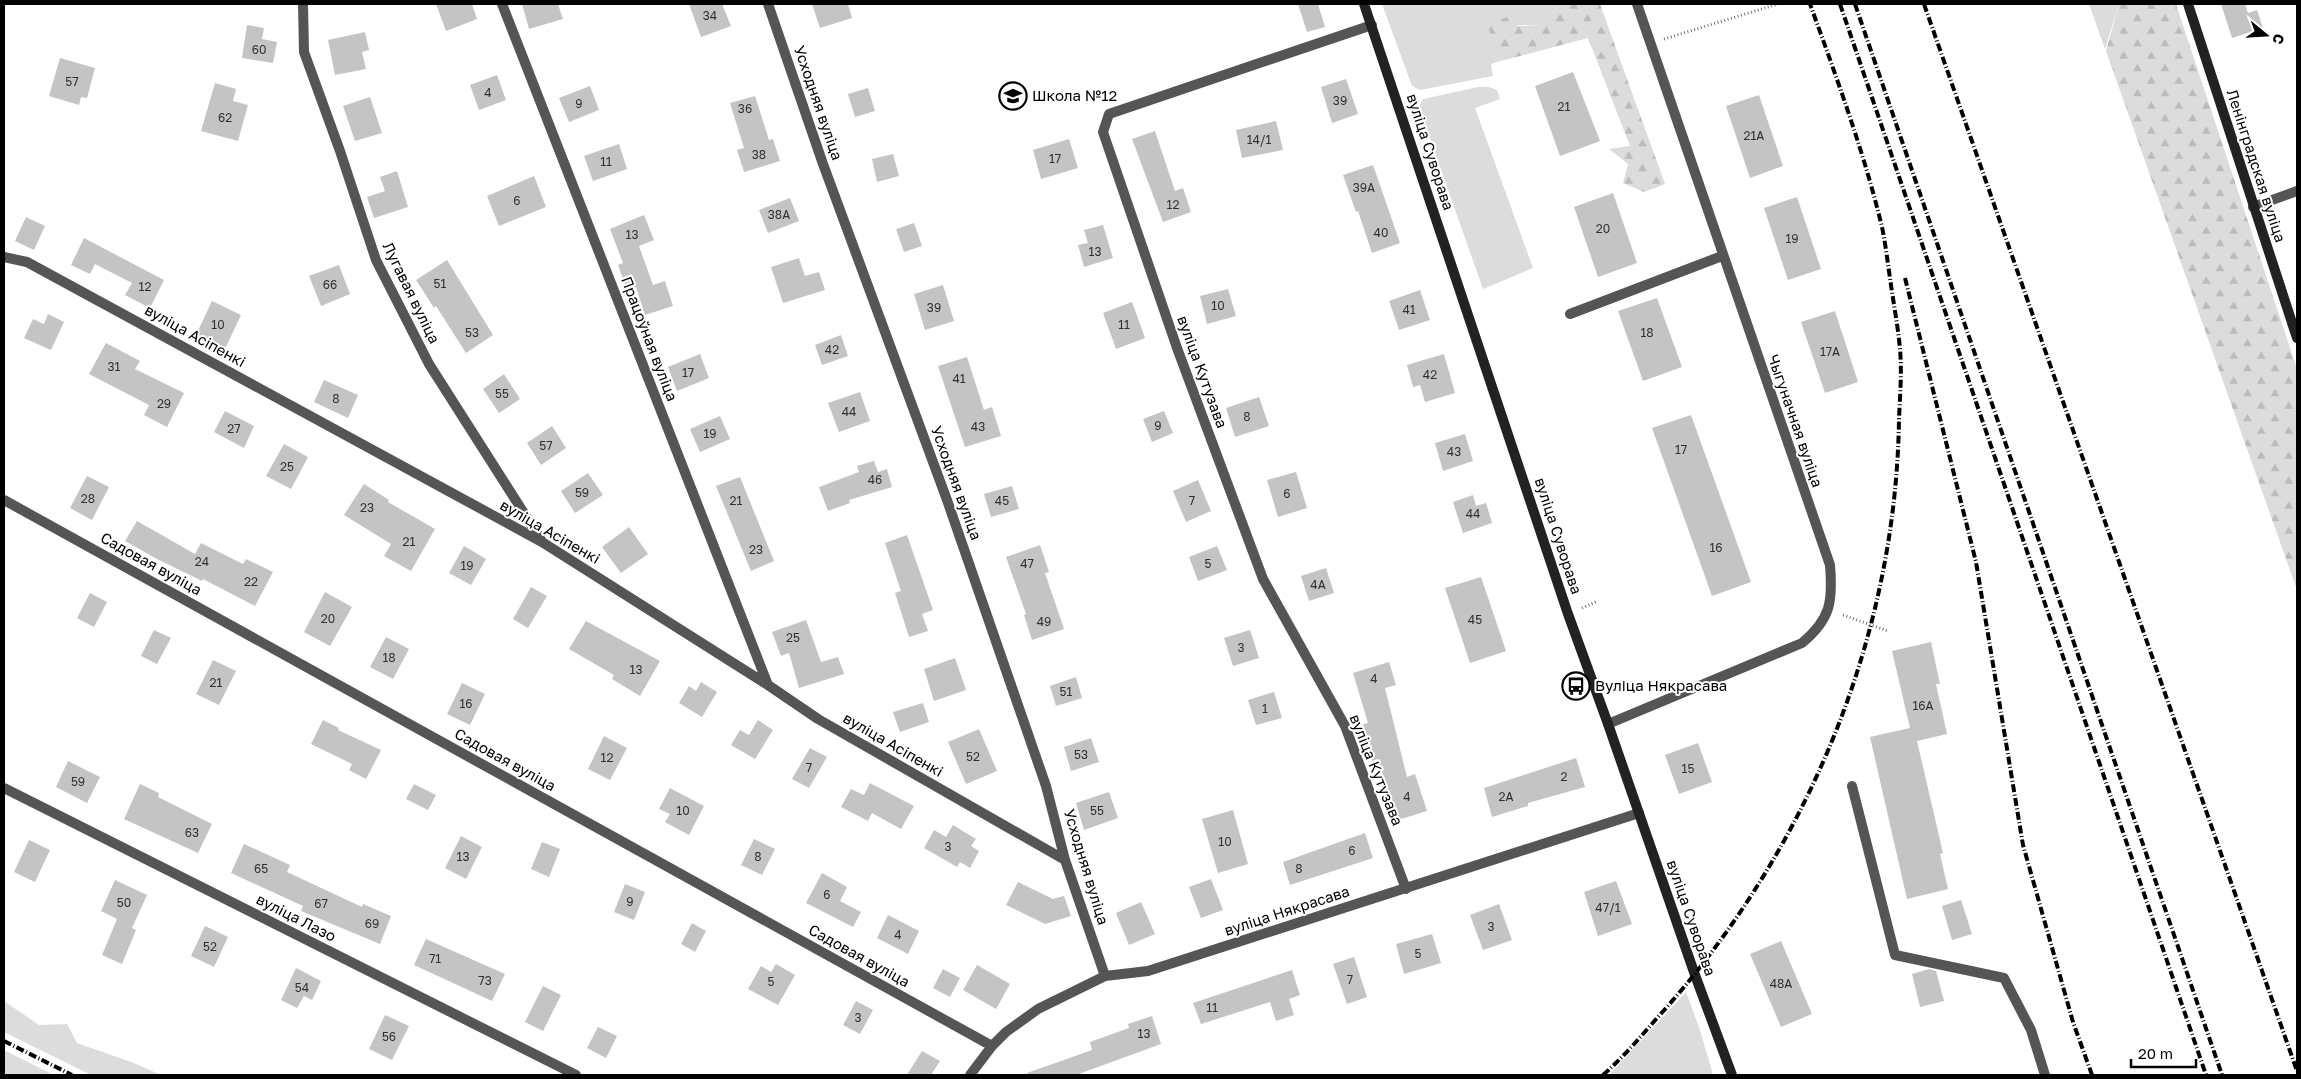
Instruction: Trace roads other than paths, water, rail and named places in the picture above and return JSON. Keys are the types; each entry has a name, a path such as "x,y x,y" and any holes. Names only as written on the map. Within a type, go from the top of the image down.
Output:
{"street":[{"name":"Лугавая вуліца","path":"303,4 304,52 340,151 376,260 429,364 542,542"},
{"name":"Працоўная вуліца","path":"502,4 768,685"},
{"name":"Усходняя вуліца","path":"768,4 826,173 950,509 1046,786 1066,860 1106,976"},
{"name":"вуліца Суворава","path":"1364,4 1568,614 1732,1075"},
{"name":"Чыгуначная вуліца","path":"1608,724 1802,643 1818,630 1828,610 1832,588 1830,565 1722,256 1638,4"},
{"name":"Ленінградская вуліца","path":"2188,4 2297,338"},
{"name":"вуліца Кутузава","path":"1372,25 1109,114 1103,132 1177,348 1263,579 1345,726 1406,889"},
{"path":"2253,207 2297,191"},
{"path":"1570,314 1722,256"},
{"name":"вуліца Асіпенкі","path":"4,257 28,262 542,542 768,685 818,719 1066,860"},
{"name":"Садовая вуліца","path":"4,500 992,1046"},
{"path":"1852,786 1895,955 2004,978 2031,1030 2045,1075"},
{"name":"вуліца Лазо","path":"4,788 576,1075"},
{"name":"вуліца Някрасава","path":"970,1075 992,1046 1006,1032 1038,1009 1106,976 1148,971 1639,813"}],"railway":[{"path":"1603,1075 1667,1007 1718,944 1763,877 1802,807 1835,733 1862,657 1881,579 1894,500 1901,384 1901,358 1898,333 1883,234 1875,199 1849,114 1810,4"},
{"path":"1840,4 2206,1075"},
{"path":"1855,4 2222,1075"},
{"path":"1924,4 2297,1071"},
{"path":"1905,278 1976,562 2023,845 2073,1022 2092,1075"},
{"path":"4,1041 72,1075"}],"place":[{"name":"Школа №12","path":"1013,96"},
{"name":"Вуліца Някрасава","path":"1576,686"}]}
